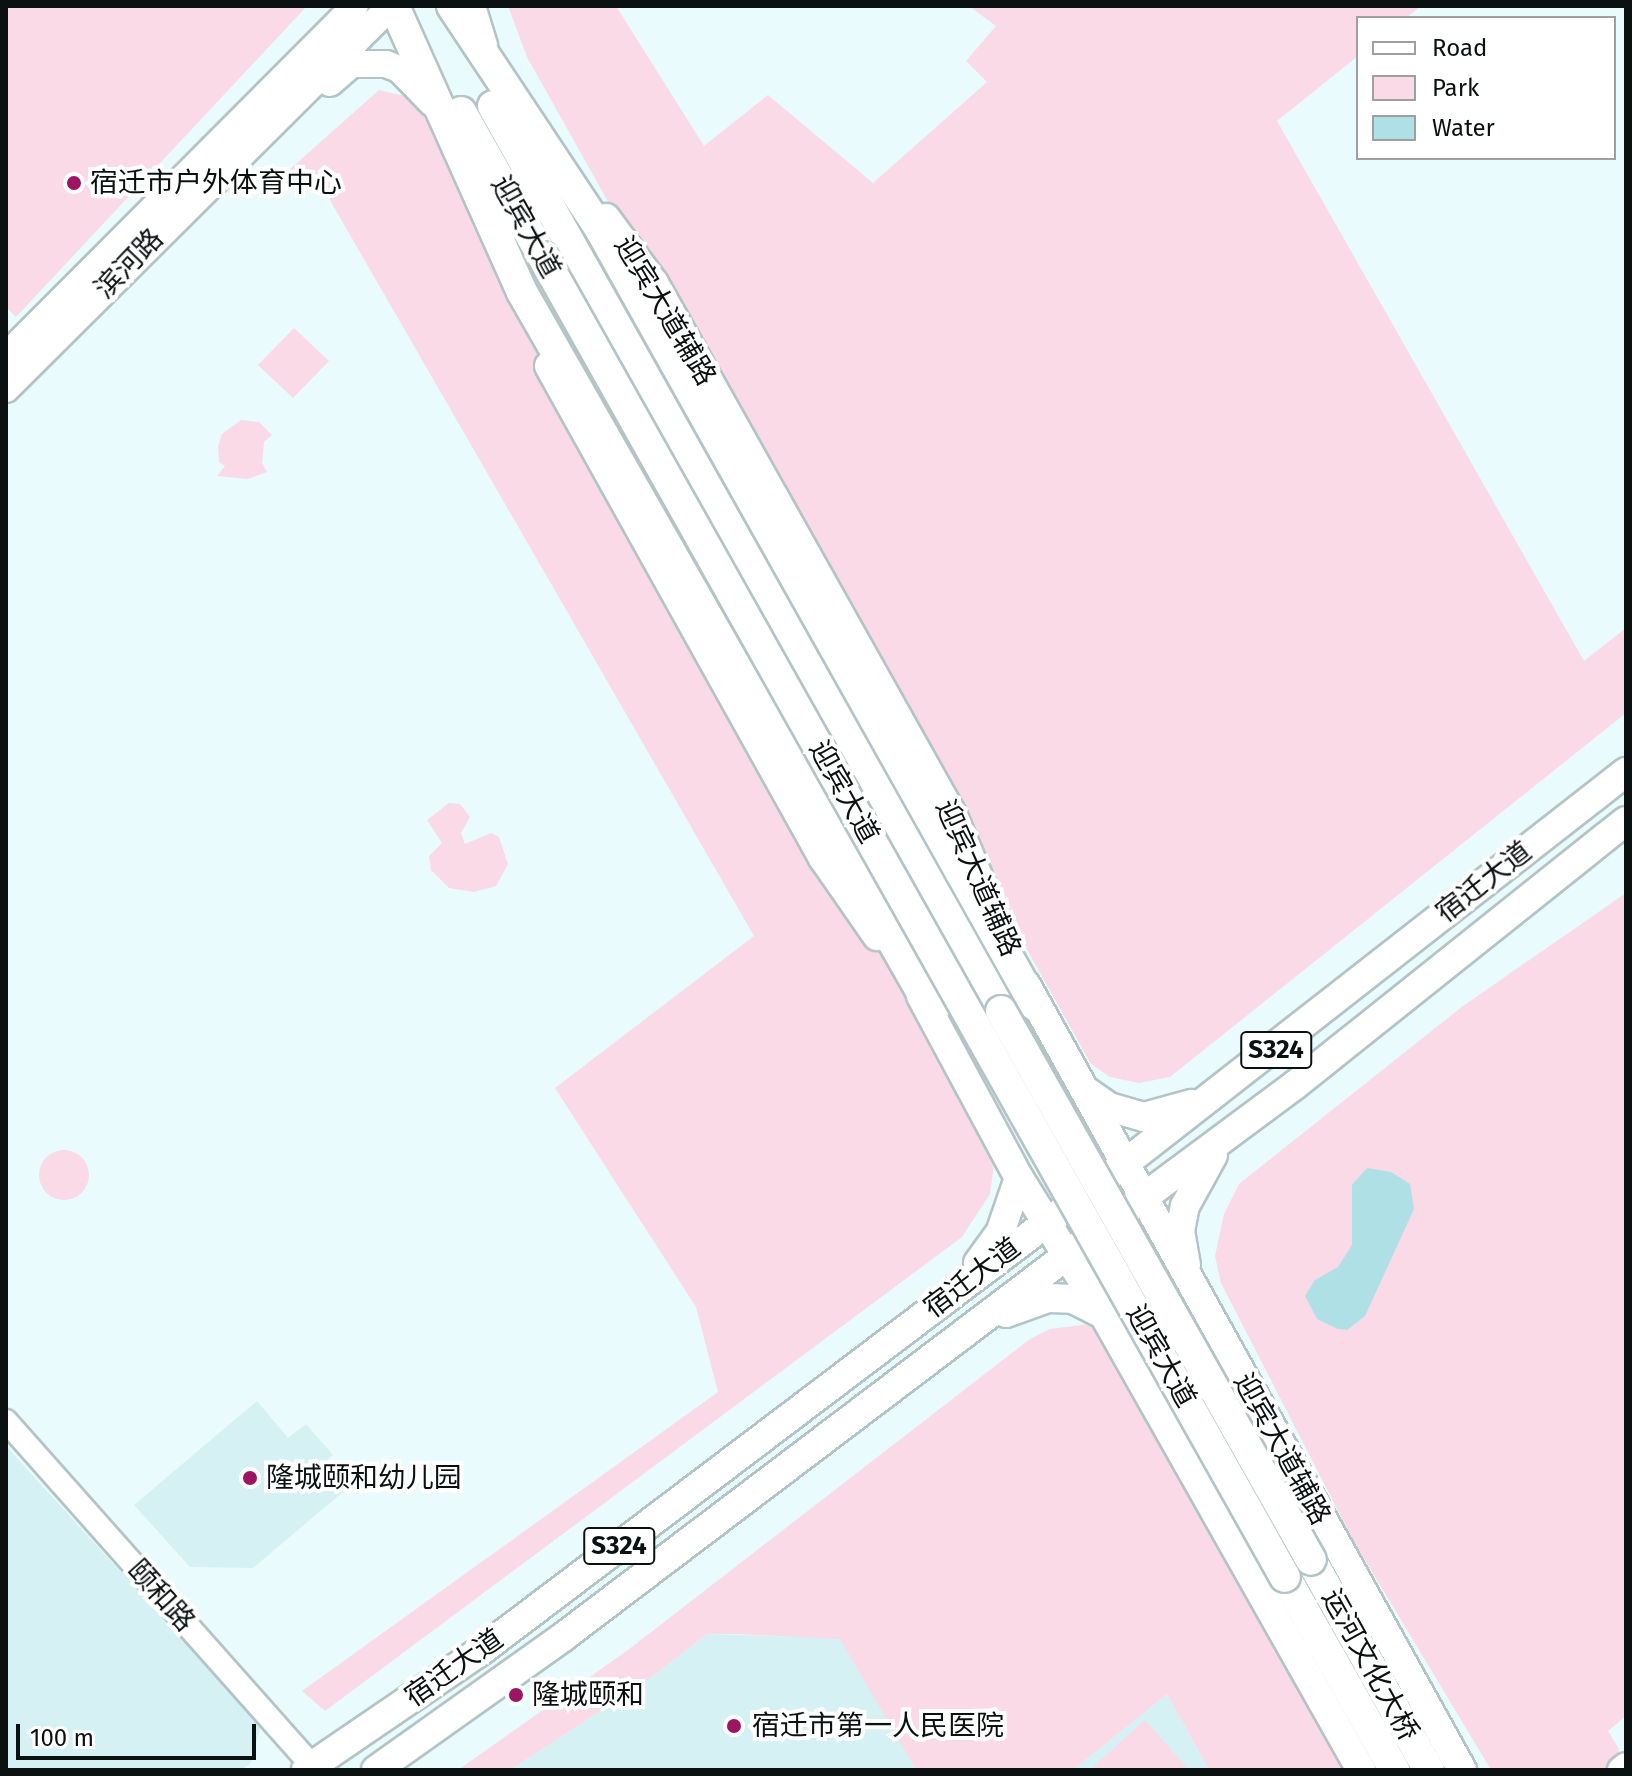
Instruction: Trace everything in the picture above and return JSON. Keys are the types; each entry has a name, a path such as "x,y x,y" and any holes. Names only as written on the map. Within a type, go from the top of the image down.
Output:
{"highway":[{"name":"迎宾大道","path":"436,6 1324,1554"},
{"path":"452,6 600,229 1035,1005"},
{"name":"迎宾大道","path":"391,7 1274,1586"},
{"path":"391,7 504,257 933,1012"},
{"name":"运河文化大桥","path":"1324,1554 1429,1770"},
{"name":"运河文化大桥","path":"1274,1586 1394,1770"}],"main road":[{"path":"332,30 343,6"},
{"name":"滨河路","path":"6,356 355,6"},
{"name":"迎宾大道辅路","path":"462,6 484,45 576,182 654,283 953,816 1035,1005 1191,1285 1324,1554 1462,1770"},
{"path":"472,6 484,45"},
{"path":"391,7 525,321 566,400 823,858 933,1012 1019,1178 1274,1586 1361,1770"},
{"name":"滨河路","path":"6,389 142,250 391,7"},
{"path":"142,250 352,64 399,69 432,103"},
{"name":"宿迁大道","path":"312,1769 494,1640 1231,1084 1626,772"},
{"name":"宿迁大道","path":"376,1770 563,1637 942,1348 1245,1123 1626,821"},
{"path":"1081,1086 1098,1101 1144,1117 1165,1115 1231,1084"},
{"path":"1191,1285 1180,1231 1185,1206 1208,1160 1245,1123"},
{"path":"918,1318 985,1256 1000,1233 1019,1178"},
{"path":"942,1348 1024,1303 1048,1298 1073,1299 1104,1315"},
{"path":"1621,1770 1626,1766"}],"street":[{"name":"颐和路","path":"6,1421 312,1769"}],"shaded area":[{"name":"隆城颐和幼儿园","path":"257,1401 288,1438 306,1424 333,1455 322,1465 344,1491 253,1568 190,1567 134,1505"},
{"path":"6,1446 261,1726 250,1764 241,1770 6,1770"},
{"name":"宿迁市第一人民医院","path":"707,1634 840,1638 916,1770 510,1770 646,1681"},
{"name":"宿迁市第一人民医院","path":"1167,1694 1209,1770 1073,1770"}],"green space":[{"name":"宿迁市户外体育中心","path":"6,6 307,6 16,317 6,307"},
{"path":"508,6 616,6 704,146 768,95 873,183 987,82 966,61 996,26 969,6 1421,6 1408,16 1356,16 1356,58 1277,121 1584,661 1626,628 1626,713 1170,1077 1139,1083 1110,1077 1091,1064 527,57"},
{"path":"379,90 408,97 422,109 991,1128 996,1151 990,1194 962,1237 325,1711 302,1691 718,1392 696,1307 555,1088 754,936 327,195 309,169 289,170"},
{"path":"294,328 329,361 293,398 258,365"},
{"path":"241,420 259,422 272,435 264,442 262,463 267,472 248,479 217,476 225,466 219,462 218,446 222,434"},
{"path":"449,803 460,804 470,817 461,833 465,844 491,833 499,837 508,864 496,886 474,892 449,888 431,870 429,856 442,843 427,820"},
{"path":"1626,893 1626,1716 1608,1731 1619,1749 1617,1762 1607,1770 1491,1770 1353,1540 1221,1283 1215,1256 1224,1214 1239,1184 1463,1006"},
{"path":"64,1150 82,1157 89,1175 82,1193 64,1200 46,1193 39,1175 46,1157"},
{"path":"1097,1323 1362,1770 1209,1770 1167,1694 1073,1770 916,1770 840,1639 707,1634 646,1681 510,1770 458,1770 628,1650 1030,1339 1050,1329"},
{"path":"1145,1720 1189,1770 1097,1770 1094,1766"}],"water":[{"path":"1367,1168 1391,1172 1410,1184 1414,1209 1365,1316 1347,1330 1338,1329 1317,1319 1305,1296 1315,1280 1338,1267 1352,1245 1352,1185"}],"place":[{"name":"宿迁市户外体育中心","path":"74,183"},
{"name":"隆城颐和幼儿园","path":"250,1478"},
{"name":"隆城颐和","path":"516,1695"},
{"name":"宿迁市第一人民医院","path":"734,1726"}]}
